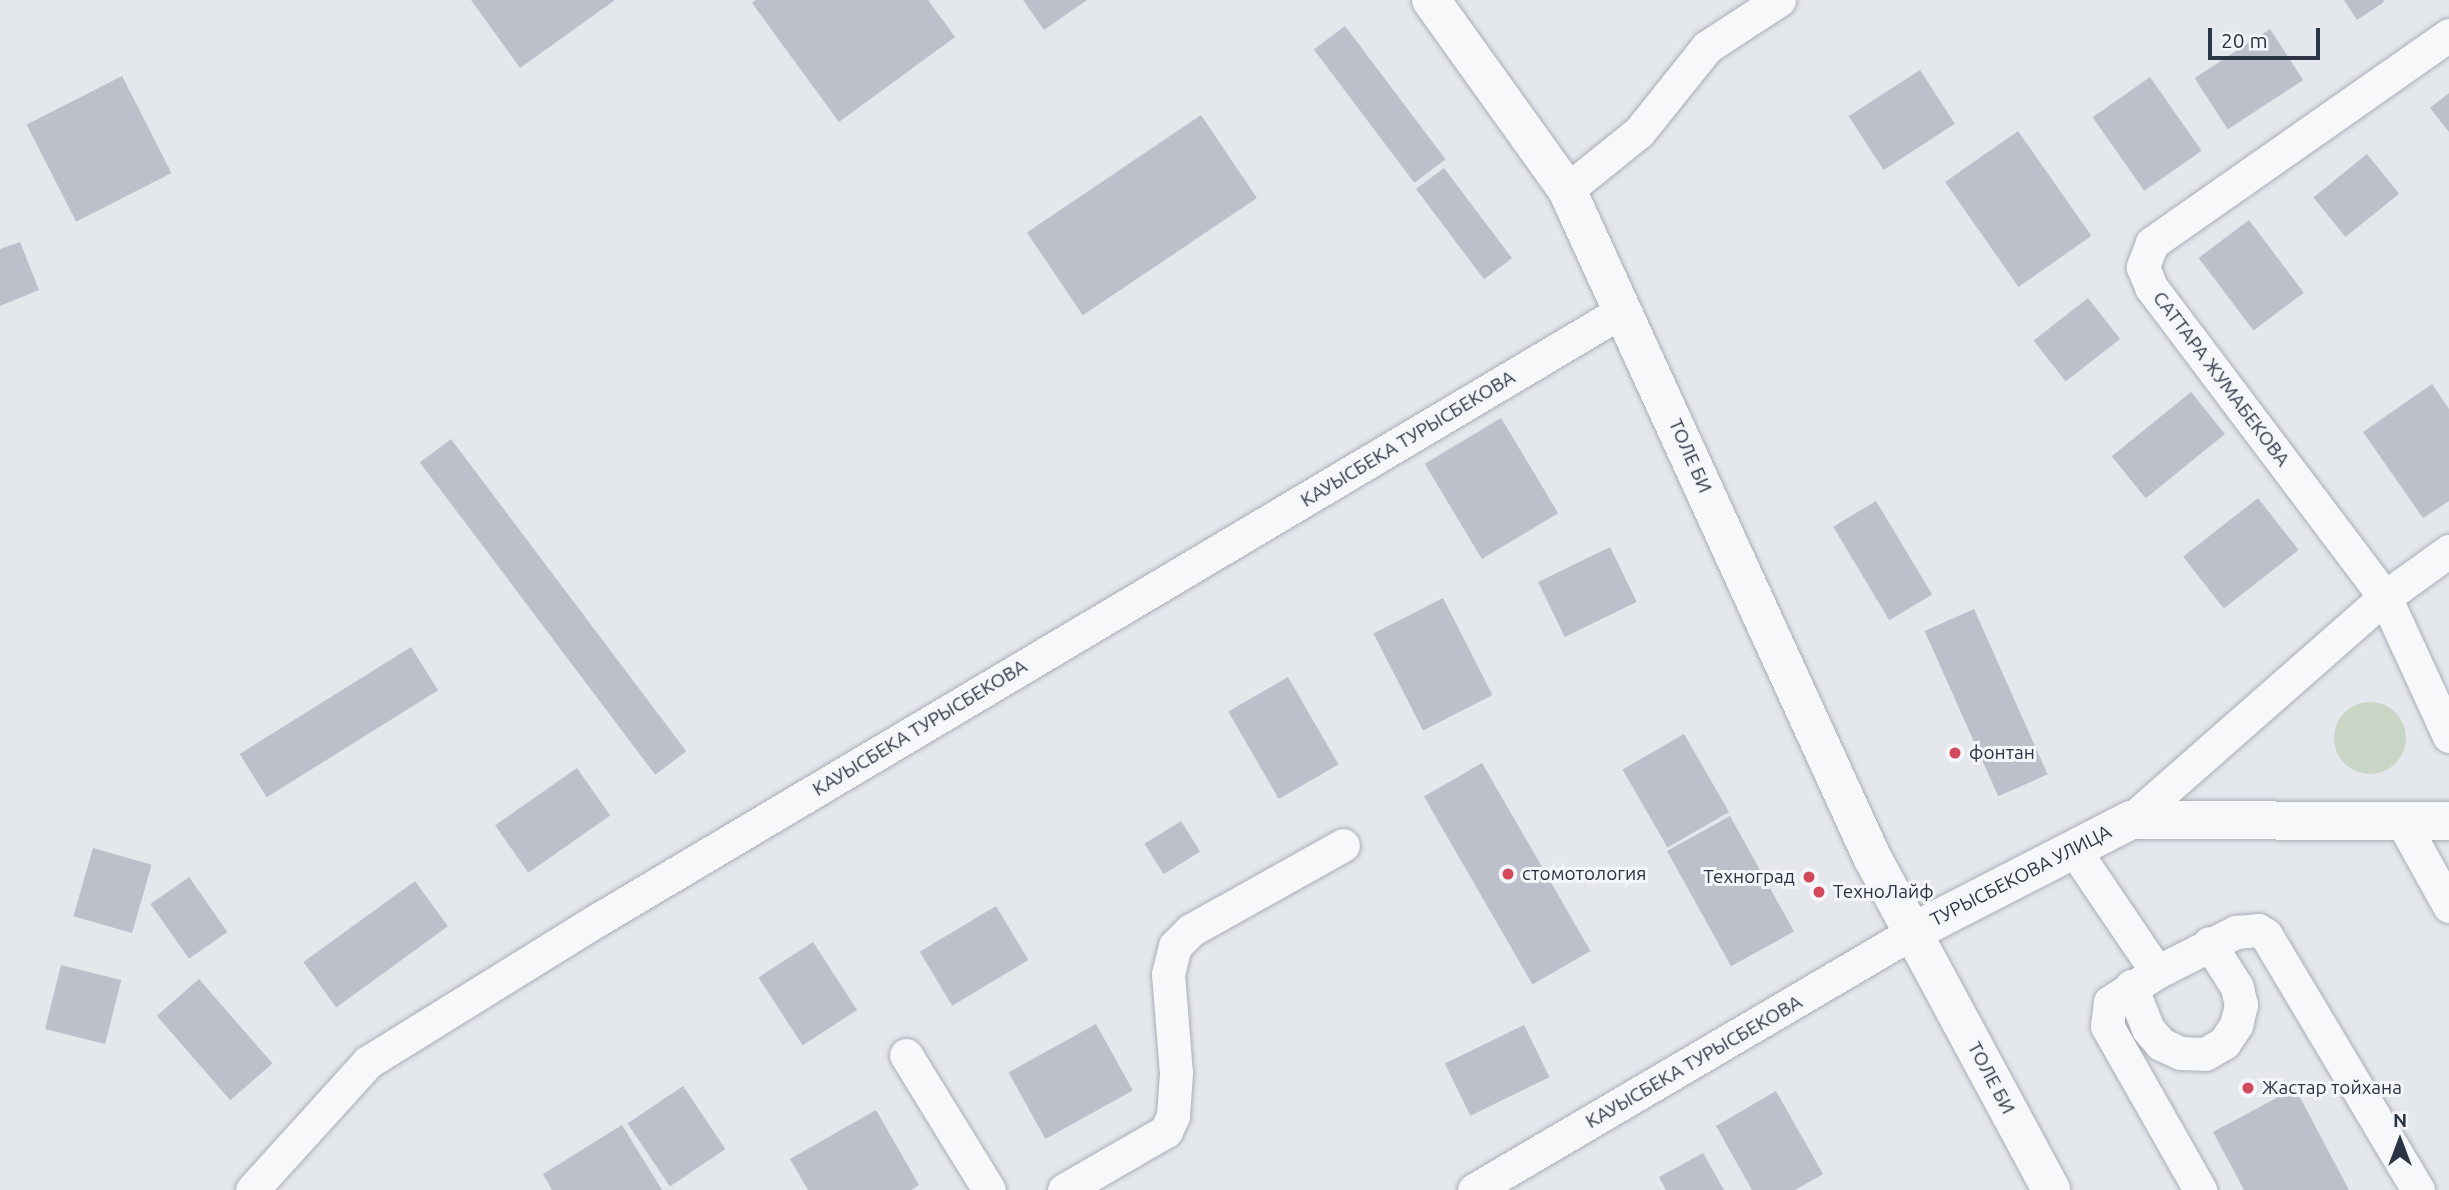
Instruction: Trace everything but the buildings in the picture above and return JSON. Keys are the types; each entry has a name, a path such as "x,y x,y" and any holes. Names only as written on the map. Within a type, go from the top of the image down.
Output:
{"street":[{"name":"ТОЛЕ БИ","path":"1431,0 1567,190 1872,857 2051,1190"},
{"path":"1567,190 1639,132 1707,47 1779,0"},
{"name":"САТТАРА ЖУМАБЕКОВА","path":"2449,35 2152,243 2143,267 2151,287 2385,597 2449,736"},
{"name":"КАУЫСБЕКА ТУРЫСБЕКОВА","path":"252,1190 368,1062 611,912 1624,310"},
{"path":"2130,820 2385,597 2449,551"},
{"path":"2130,820 2403,823 2449,821"},
{"name":"ТУРЫСБЕКОВА УЛИЦА","path":"1913,932 2130,820"},
{"path":"2403,823 2449,906"},
{"path":"1064,1190 1166,1131 1173,1116 1176,1073 1168,974 1175,946 1191,930 1343,845"},
{"path":"2073,848 2144,979 2148,1028 2161,1044 2180,1053 2205,1054 2224,1043 2236,1026 2241,1005 2237,986 2209,943"},
{"path":"2200,1190 2107,1026 2110,1002 2144,979 2209,943 2249,930 2266,935 2418,1190"},
{"name":"КАУЫСБЕКА ТУРЫСБЕКОВА","path":"1474,1190 1913,932"},
{"path":"906,1055 978,1187"}],"green space":[{"path":"2370,702 2390,708 2400,718 2406,738 2400,758 2390,768 2370,774 2350,768 2340,758 2334,738 2340,718 2350,708"}],"place":[{"name":"фонтан","path":"1955,753"},
{"name":"стомотология","path":"1508,874"},
{"name":"Техноград","path":"1809,877"},
{"name":"ТехноЛайф","path":"1819,892"},
{"name":"Жастар тойхана","path":"2248,1088"}]}
